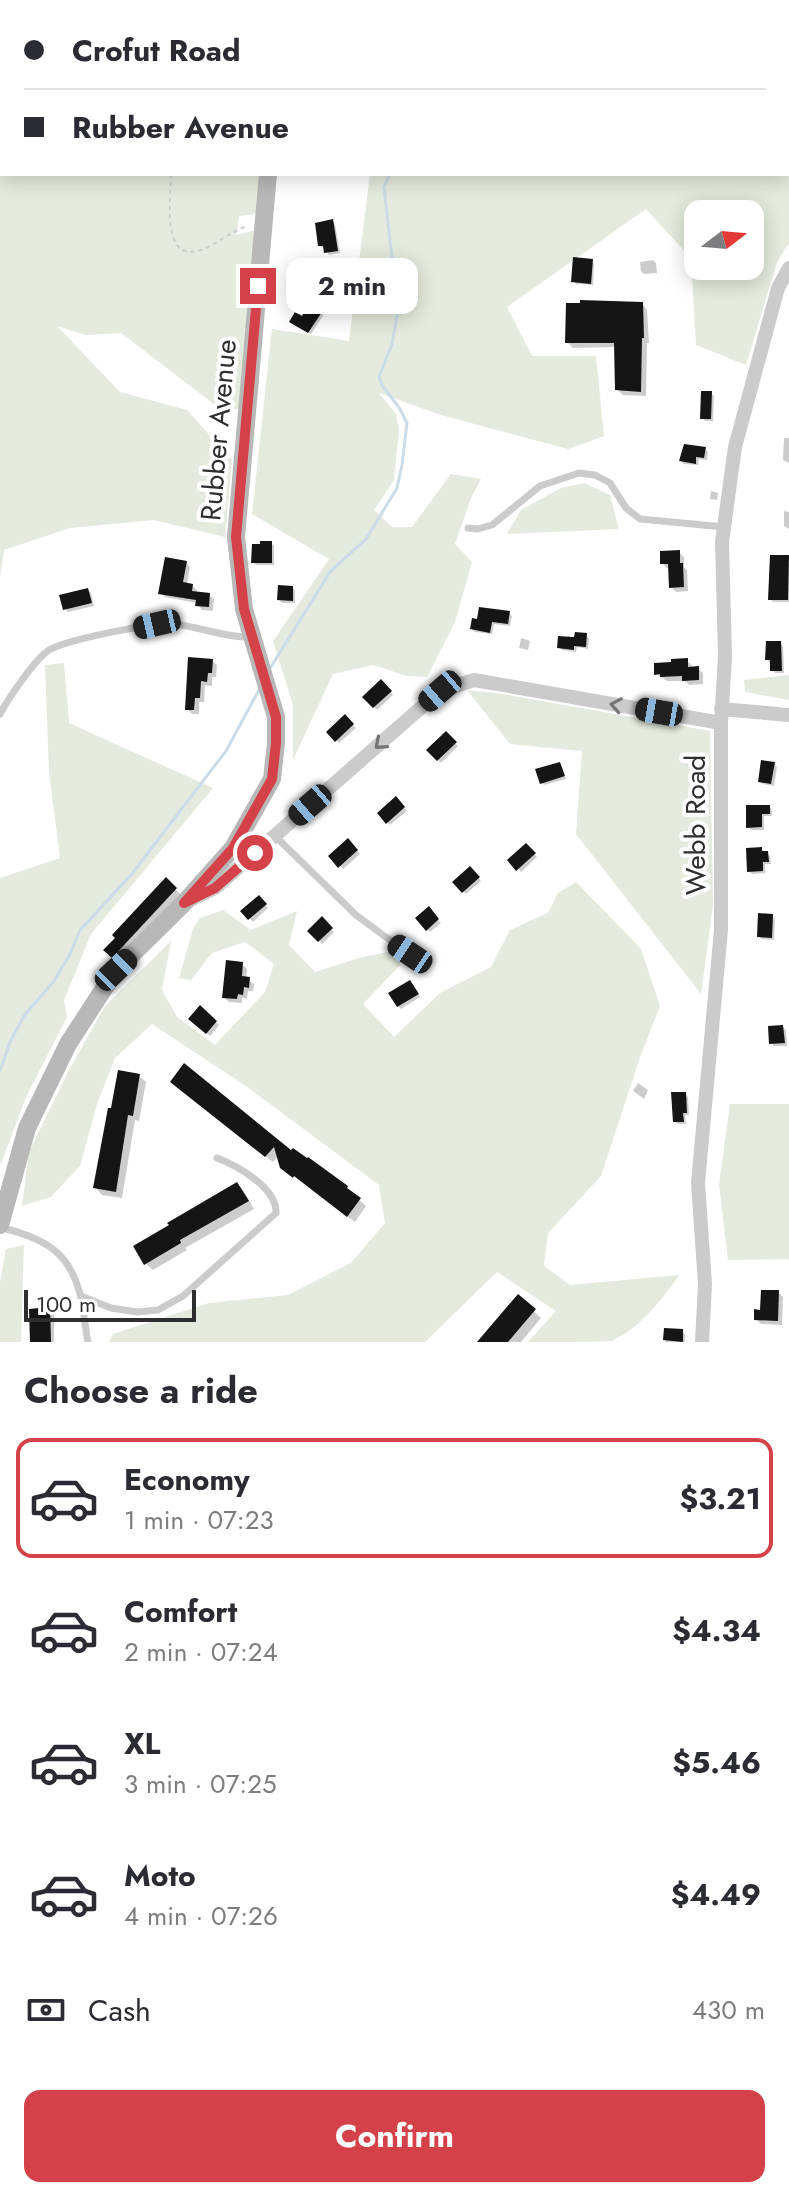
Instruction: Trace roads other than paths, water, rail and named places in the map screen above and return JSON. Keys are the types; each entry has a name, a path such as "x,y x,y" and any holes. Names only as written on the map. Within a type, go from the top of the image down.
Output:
{"street":[{"name":"Rubber Avenue","path":"0,1226 27,1128 68,1044 116,970 184,903 233,848 272,779 276,717 244,609 236,537 268,176"},
{"name":"Webb Road","path":"702,1342 705,1284 698,1183 721,930 721,716 725,656 722,542 735,447 778,288 789,268"},
{"path":"184,903 215,888 440,691 474,680 721,716 789,715"}],"lane":[{"path":"468,528 487,527 540,486 579,473 595,475 610,483 626,508 640,519 724,527"},
{"path":"0,714 38,661 58,646 157,624 252,637"},
{"path":"275,836 356,915 421,963"},
{"path":"81,1296 111,1308 137,1312 158,1310 183,1296 276,1213 277,1207 266,1189 235,1165 217,1158"},
{"path":"0,1226 26,1234 56,1249 72,1271 81,1296 88,1342"}],"waterway":[{"path":"269,670 330,572 366,539 397,488 407,423 379,377 392,344 398,311 384,187 389,176"},
{"path":"0,1071 10,1042 24,1016 54,981 80,930 131,875 226,751 260,688"}]}
